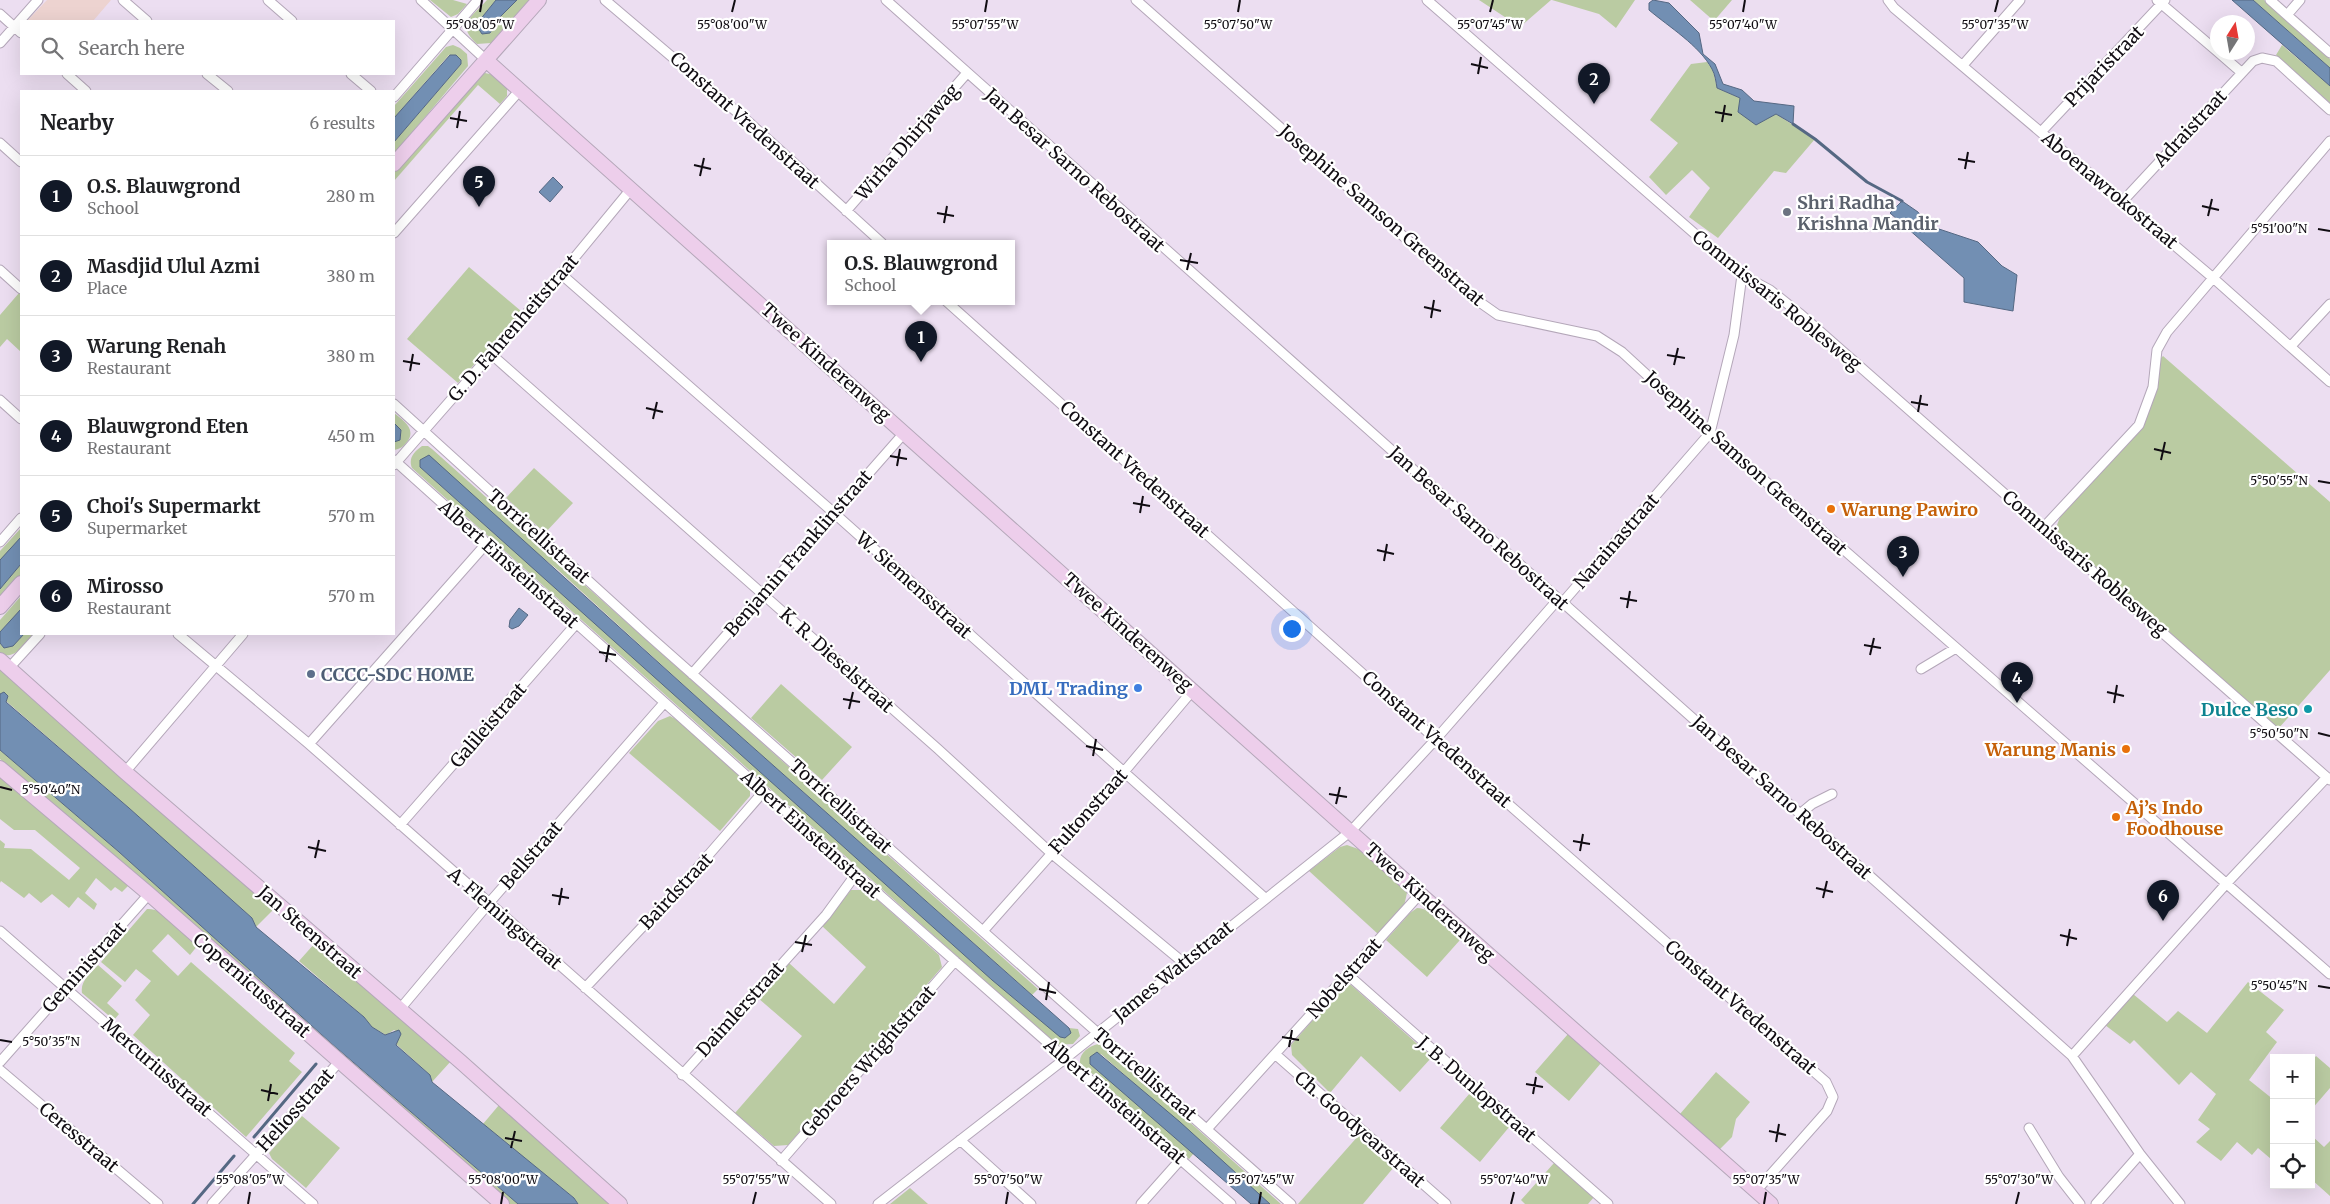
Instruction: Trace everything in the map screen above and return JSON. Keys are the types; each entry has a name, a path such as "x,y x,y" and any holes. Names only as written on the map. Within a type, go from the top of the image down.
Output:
{"street":[{"path":"25,20 38,0"},
{"path":"123,0 146,20"},
{"path":"268,0 291,20"},
{"path":"421,0 486,60"},
{"path":"395,96 478,0"},
{"path":"395,163 539,0"},
{"name":"Constant Vredenstraat","path":"606,0 744,118 879,240"},
{"name":"Jan Besar Sarno Rebostraat","path":"886,0 2072,1056 2140,1154 2180,1204"},
{"name":"Josephine Samson Greenstraat","path":"1136,0 1471,296 1498,315 1597,336 1622,352 1710,434 2330,974"},
{"name":"Commissaris Roblesweg","path":"1427,0 1742,275 1770,290 1799,313 2328,779"},
{"name":"Aboenawrokostraat","path":"1888,0 1894,8 2212,277 2330,382"},
{"path":"1962,64 2020,0"},
{"path":"2270,0 2330,52"},
{"path":"2287,15 2300,0"},
{"path":"2162,2 2210,45"},
{"name":"Prijaristraat","path":"2041,132 2162,2"},
{"path":"0,14 18,30 0,43"},
{"name":"Adraistraat","path":"2122,202 2252,61 2262,58 2276,62 2330,110"},
{"name":"Twee Kinderenweg","path":"486,60 905,432 1420,894 1771,1204"},
{"path":"2227,60 2241,72"},
{"name":"Wirha Dhirjawag","path":"846,211 967,73"},
{"path":"68,75 85,90"},
{"path":"209,75 227,90"},
{"path":"352,75 370,90"},
{"path":"395,233 520,90"},
{"path":"2044,528 2138,425 2153,387 2157,350 2167,332 2330,141"},
{"path":"0,143 20,161"},
{"name":"G. D. Fahrenheitstraat","path":"395,462 561,274 631,189"},
{"path":"0,270 20,288"},
{"name":"W. Siemensstraat","path":"561,274 834,513 1265,898"},
{"name":"Narainastraat","path":"1351,831 1436,739 1554,604 1563,602 1710,434 1734,335 1742,275"},
{"path":"2291,346 2330,304"},
{"name":"Constant Vredenstraat","path":"950,305 1436,739 1826,1082 1833,1098 1827,1111 1756,1191"},
{"name":"K. R. Dieselstraat","path":"491,354 938,749 1051,853 1184,964"},
{"path":"0,400 20,418"},
{"name":"Torricellistraat","path":"395,405 692,674 1291,1204"},
{"name":"Benjamin Franklinstraat","path":"692,674 905,432"},
{"name":"Albert Einsteinstraat","path":"395,462 856,874 1231,1204"},
{"path":"0,542 20,519"},
{"path":"309,744 486,544"},
{"path":"0,607 20,584"},
{"name":"Galileistraat","path":"400,825 576,624"},
{"path":"5,664 39,635"},
{"name":"A. Flemingstraat","path":"179,635 309,744 682,1075 831,1204"},
{"path":"125,772 242,635"},
{"path":"1921,669 1956,648"},
{"name":"Jan Steenstraat","path":"5,664 125,772 400,1009 620,1204"},
{"name":"Fultonstraat","path":"983,931 1123,773 1193,690"},
{"name":"Bellstraat","path":"400,1009 489,903 664,703"},
{"name":"Copernicusstraat","path":"0,768 149,894 502,1204"},
{"path":"2072,1056 2226,884 2328,779"},
{"name":"Bairdstraat","path":"585,988 692,874 764,791"},
{"path":"1800,814 1812,804 1832,794"},
{"name":"James Wattstraat","path":"878,1204 1066,1058 1351,831"},
{"name":"Daimlerstraat","path":"682,1075 826,915 856,874"},
{"name":"Geministraat","path":"0,1062 149,894"},
{"name":"Nobelstraat","path":"1207,1129 1420,894"},
{"name":"Mercuriusstraat","path":"0,931 313,1204"},
{"name":"Gebroers Wrightstraat","path":"781,1161 955,961"},
{"name":"J. B. Dunlopstraat","path":"1347,974 1608,1204"},
{"name":"Ch. Goodyearstraat","path":"1275,1054 1446,1204"},
{"name":"Heliosstraat","path":"212,1204 339,1062"},
{"name":"Ceresstraat","path":"0,1070 158,1204"},
{"path":"2029,1128 2059,1177 2080,1204"},
{"path":"960,1140 1031,1204"},
{"path":"2096,1204 2140,1154"},
{"path":"1141,1204 1181,1159"}],"shaded area":[{"path":"47,0 111,0 94,20 28,20"}],"green space":[{"path":"430,0 453,0 467,4 458,14 451,17"},
{"path":"487,0 496,0 479,21 499,18 517,0 529,0 491,43 477,44 467,31 468,21"},
{"path":"1479,0 1551,0 1520,27"},
{"path":"1552,0 1635,0 1616,28 1599,14"},
{"path":"1690,0 1732,0 1714,21"},
{"path":"2253,0 2264,0 2330,59 2330,68"},
{"path":"453,45 467,54 468,66 395,153 395,141 461,64 461,60 449,55 395,117 395,105 446,47"},
{"path":"2282,45 2330,86 2330,103 2276,55"},
{"path":"1707,62 1713,70 1717,88 1776,114 1815,139 1786,173 1774,171 1718,238 1689,217 1710,188 1692,170 1666,195 1649,177 1678,143 1650,120 1691,64"},
{"path":"485,73 494,75 507,87 507,96 500,104 478,85 395,180 395,172 477,77"},
{"path":"469,267 521,311 458,383 407,339"},
{"path":"19,293 20,351 7,339 0,347 0,315"},
{"path":"2163,356 2330,502 2330,670 2278,729 2058,533 2057,525 2060,517 2145,423 2155,393 2160,359"},
{"path":"395,414 408,425 410,437 404,445 395,450 395,442 400,440 401,430 395,424"},
{"path":"422,446 428,446 432,449 1038,989 1032,995 712,711 558,570 420,460 420,467 842,844 1070,1033 1069,1028 1078,1029 1080,1036 1073,1044 1056,1045 412,468 412,456"},
{"path":"534,468 573,503 545,533 506,498"},
{"path":"20,529 20,538 0,561 0,551"},
{"path":"20,565 20,576 0,599 0,589"},
{"path":"20,597 20,610 0,632 0,620"},
{"path":"23,635 33,635 15,653 11,655 0,654 0,643 4,648 13,646"},
{"path":"0,666 275,908 256,927 252,918 6,701 8,696 4,693 0,694"},
{"path":"781,684 852,747 822,780 751,718"},
{"path":"670,716 677,720 750,785 750,796 720,831 629,753 658,721"},
{"path":"0,750 119,852 332,1044 518,1204 506,1204 0,759"},
{"path":"0,773 130,884 122,892 115,887 111,891 96,878 85,893 97,904 94,910 78,897 69,908 52,894 41,903 29,893 24,898 1,881 0,883 0,840 5,844 4,848 31,849 69,880 80,868 35,830 14,830 0,819"},
{"path":"1347,845 1361,850 1404,888 1407,893 1404,906 1378,934 1309,871 1340,847"},
{"path":"851,890 866,890 871,894 939,955 942,967 788,1145 774,1146 735,1113 802,1036 758,998 789,963 834,1004 866,967 822,926"},
{"path":"1417,908 1429,911 1435,915 1460,940 1427,977 1386,940 1410,913"},
{"path":"147,909 154,910 168,917 198,945 190,955 168,934 152,951 178,976 191,962 295,1053 289,1061 302,1072 246,1137 133,1035 150,1015 135,1000 151,981 136,969 125,982 101,962"},
{"path":"315,943 451,1061 432,1082 430,1075 396,1044 401,1034 394,1030 386,1035 372,1027 364,1017 299,961"},
{"path":"98,965 122,986 107,1003 119,1014 114,1020 82,993 84,981"},
{"path":"2248,982 2284,1010 2266,1032 2277,1042 2249,1080 2270,1097 2270,1158 2258,1148 2252,1155 2237,1142 2221,1161 2196,1142 2210,1129 2198,1120 2216,1094 2191,1072 2179,1085 2134,1040 2130,1044 2105,1025 2133,994 2167,1022 2178,1011 2207,1033"},
{"path":"1346,985 1351,985 1432,1057 1400,1092 1361,1056 1330,1093 1292,1055 1291,1045 1340,989"},
{"path":"1568,1034 1601,1063 1569,1101 1535,1072"},
{"path":"1098,1044 1107,1048 1281,1204 1270,1204 1101,1054 1090,1057 1091,1064 1194,1153 1189,1159 1080,1063 1081,1056 1085,1050"},
{"path":"2316,1056 2330,1068 2330,1088 2315,1105 2315,1099"},
{"path":"1716,1072 1750,1102 1736,1119 1732,1137 1720,1149 1680,1114"},
{"path":"1470,1093 1510,1126 1480,1162 1440,1128"},
{"path":"499,1105 613,1204 578,1204 574,1198 483,1124"},
{"path":"302,1116 340,1148 306,1188 272,1159 269,1153"},
{"path":"1359,1135 1394,1167 1363,1204 1298,1204"},
{"path":"2315,1139 2324,1147 2330,1141 2330,1196 2315,1183"},
{"path":"1554,1163 1594,1197 1588,1204 1525,1204 1521,1200"},
{"path":"910,1188 928,1204 890,1204"}],"water":[{"path":"496,0 517,0 499,18 490,33 482,34 478,28 479,21"},
{"path":"1653,0 1669,3 1699,33 1703,54 1715,64 1723,84 1742,90 1754,101 1794,106 1793,124 1776,114 1756,125 1738,112 1740,98 1717,88 1713,71 1706,60 1683,37 1649,10 1649,3"},
{"path":"2232,0 2253,0 2330,68 2330,86 2255,20 2255,15 2249,15"},
{"path":"450,55 456,55 461,60 461,64 395,141 395,117"},
{"path":"553,177 563,187 550,202 539,192"},
{"path":"1902,201 1918,212 1927,225 1978,242 2002,266 2017,275 2013,311 1964,302 1964,278 1890,213"},
{"path":"395,424 401,430 400,440 395,442"},
{"path":"429,455 712,711 1069,1028 1071,1033 1065,1038 1060,1037 992,980 420,467 420,460"},
{"path":"20,538 20,565 0,589 0,560"},
{"path":"519,608 528,615 519,626 512,629 509,627 510,620"},
{"path":"20,610 20,635 23,635 13,646 4,648 0,643 0,632"},
{"path":"4,692 8,696 6,702 129,808 252,918 256,927 364,1017 372,1027 385,1035 399,1030 401,1034 396,1045 430,1075 432,1082 574,1198 578,1204 518,1204 332,1044 119,852 0,750 0,694"},
{"path":"1097,1052 1180,1122 1270,1204 1251,1204 1090,1064 1090,1057"}],"waterway":[{"path":"1793,124 1815,139 1867,182 1902,201"},
{"path":"254,1137 316,1064"},
{"path":"193,1204 234,1156"}],"place":[{"name":"Masdjid Ulul Azmi","path":"1594,104"},
{"name":"Choi's Supermarkt","path":"479,207"},
{"name":"Shri Radha Krishna Mandir","path":"1787,212"},
{"name":"O.S. Blauwgrond","path":"921,362"},
{"name":"Warung Pawiro","path":"1831,509"},
{"name":"Warung Renah","path":"1903,577"},
{"name":"CCCC-SDC HOME","path":"311,674"},
{"name":"DML Trading","path":"1138,688"},
{"name":"Blauwgrond Eten","path":"2017,703"},
{"name":"Dulce Beso","path":"2308,709"},
{"name":"Warung Manis","path":"2126,749"},
{"name":"Aj’s Indo Foodhouse","path":"2116,817"},
{"name":"Mirosso","path":"2163,921"}]}
